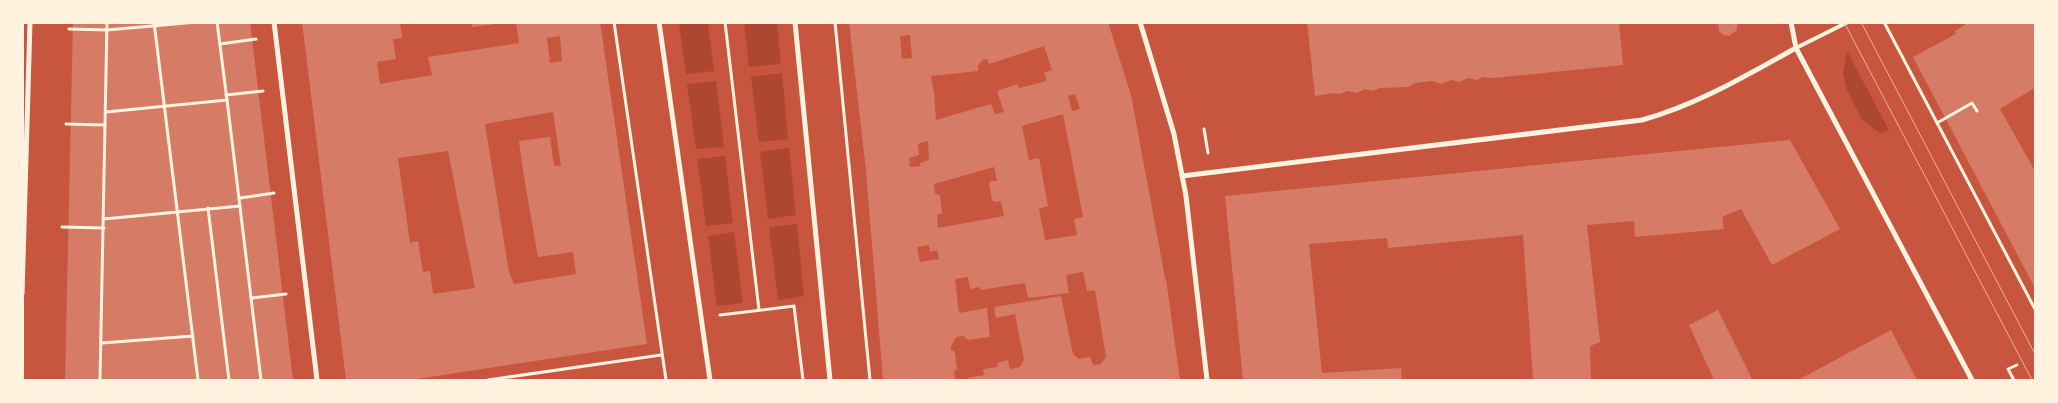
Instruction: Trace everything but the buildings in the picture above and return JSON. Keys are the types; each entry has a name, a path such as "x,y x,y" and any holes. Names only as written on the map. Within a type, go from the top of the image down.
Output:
{"street":[{"path":"22,294 30,22"},
{"path":"274,22 317,380"},
{"path":"659,22 710,380"},
{"path":"795,22 830,380"},
{"path":"1140,22 1174,134 1182,176 1207,380"},
{"path":"1791,22 1796,48 1972,380"},
{"path":"1182,176 1642,120 1664,114 1686,104 1741,78 1796,48"}],"lane":[{"path":"1796,48 1848,22"}],"path":[{"path":"100,380 107,22"},
{"path":"69,29 107,30 197,22"},
{"path":"217,22 261,380"},
{"path":"614,22 666,380"},
{"path":"724,22 759,310"},
{"path":"835,22 870,380"},
{"path":"1884,22 2036,311"},
{"path":"154,25 198,380"},
{"path":"220,44 257,39"},
{"path":"226,95 264,91"},
{"path":"106,112 227,100"},
{"path":"1936,122 1972,102 1977,111"},
{"path":"66,124 105,125"},
{"path":"240,198 276,192"},
{"path":"104,219 241,206"},
{"path":"208,208 229,380"},
{"path":"62,227 104,228"},
{"path":"252,298 288,293"},
{"path":"720,324 719,315 794,306 802,380"},
{"path":"102,343 193,336"},
{"path":"488,380 661,355"},
{"path":"2014,380 2008,369 2017,365"}],"shaded area":[{"path":"679,23 708,23 714,71 686,74"},
{"path":"744,23 777,23 781,64 749,67"},
{"path":"1847,51 1889,130 1881,134 1862,120 1847,90 1843,74"},
{"path":"782,73 788,139 759,142 751,77"},
{"path":"716,81 724,147 696,149 687,84"},
{"path":"789,148 796,215 768,219 760,152"},
{"path":"725,156 733,223 706,226 697,159"},
{"path":"797,224 804,296 778,300 769,227"},
{"path":"734,232 743,303 717,306 708,236"}],"tram line":[{"path":"1844,22 2032,380"},
{"path":"1861,22 2036,356"}]}
